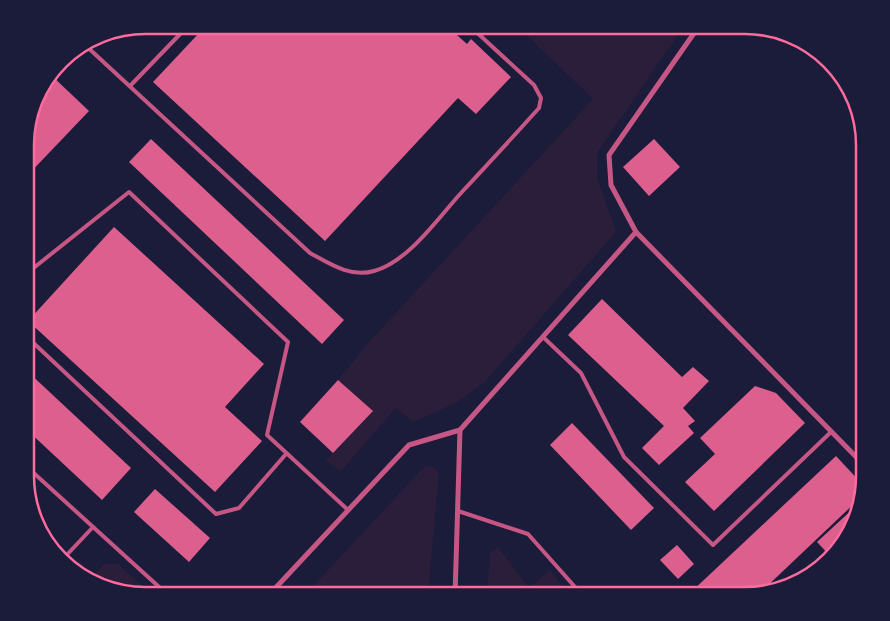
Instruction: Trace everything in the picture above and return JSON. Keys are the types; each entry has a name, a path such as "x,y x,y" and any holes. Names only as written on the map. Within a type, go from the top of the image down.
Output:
{"street":[{"path":"693,34 609,155 611,185 636,232 856,457"},
{"path":"276,587 409,445 460,430 636,232"},
{"path":"455,587 460,430"}],"lane":[{"path":"130,86 180,34"},
{"path":"89,49 310,253 335,268 358,274 374,271 394,262 418,241 539,108 541,98 534,85 479,34"},
{"path":"34,268 129,192 288,342 267,435 348,510"},
{"path":"543,337 582,373 624,456 712,545 831,432"},
{"path":"34,343 216,514 239,508 286,454"},
{"path":"34,473 159,587"},
{"path":"458,511 528,534 576,587"},
{"path":"66,555 93,527"}],"shaded area":[{"path":"525,34 679,34 597,153 597,177 616,232 484,383 456,403 413,422 396,408 340,472 326,460 372,412 338,380 369,342 593,99"},
{"path":"427,466 434,467 439,474 429,587 312,587 421,470"},
{"path":"498,547 528,587 488,587 490,552"},
{"path":"104,564 118,564 144,587 123,585 94,575"},
{"path":"550,570 563,587 530,587"}],"building":[{"path":"198,34 456,34 467,44 471,39 511,77 476,114 458,98 325,241 153,82"},
{"path":"55,79 89,111 34,169 36,123 42,102"},
{"path":"151,139 344,320 322,344 129,162"},
{"path":"654,139 680,167 649,196 623,167"},
{"path":"114,227 264,364 225,407 262,441 215,492 34,326 34,314"},
{"path":"602,299 682,377 693,367 709,381 683,408 695,421 688,426 694,433 659,465 642,448 664,426 568,335"},
{"path":"34,377 131,468 102,500 34,436"},
{"path":"338,380 373,411 333,453 300,422"},
{"path":"755,386 776,393 805,423 714,511 685,482 715,454 700,438"},
{"path":"572,423 654,508 631,530 550,445"},
{"path":"836,456 856,477 852,506 769,584 753,587 696,587"},
{"path":"155,489 210,538 189,562 134,512"},
{"path":"850,511 841,532 826,552 817,542"},
{"path":"677,545 694,564 678,579 660,560"}]}
